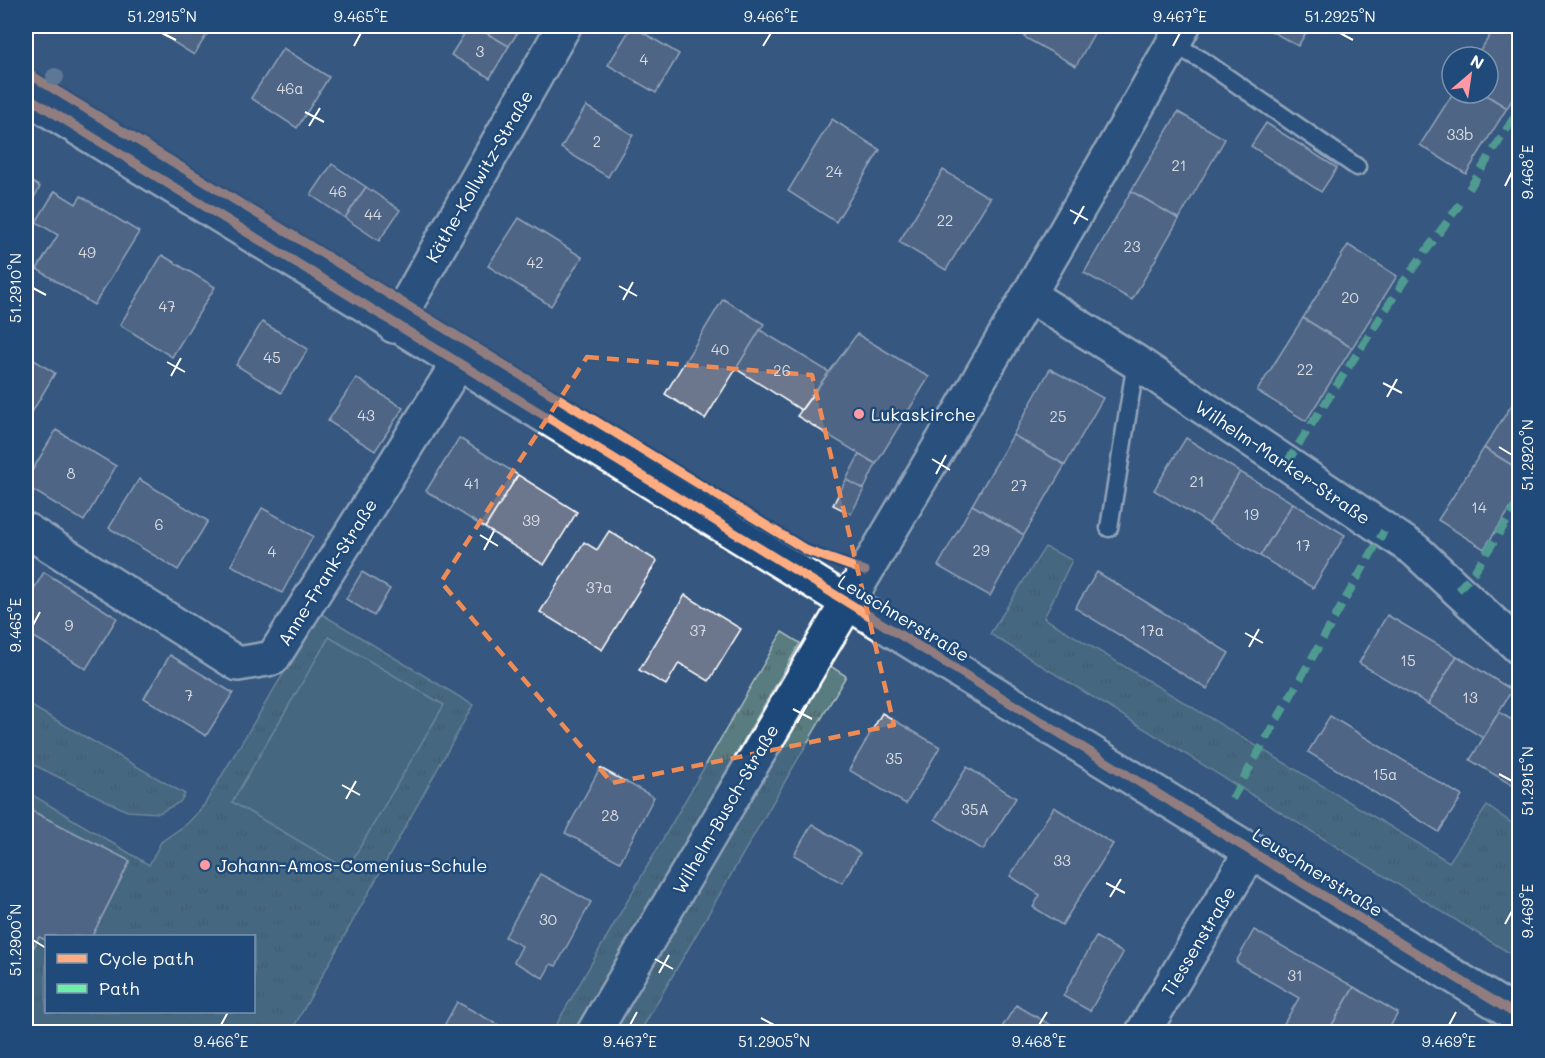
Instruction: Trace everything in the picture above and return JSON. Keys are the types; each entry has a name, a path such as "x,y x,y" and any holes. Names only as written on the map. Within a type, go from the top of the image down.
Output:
{"street":[{"name":"Käthe-Kollwitz-Straße","path":"394,326 564,26"},
{"name":"Wilhelm-Busch-Straße","path":"594,1032 846,602 1030,296 1178,35"},
{"name":"Leuschnerstraße","path":"26,96 457,365 1252,850 1520,1017"},
{"name":"Wilhelm-Marker-Straße","path":"1030,296 1136,362 1415,550 1520,648"},
{"name":"Anne-Frank-Straße","path":"26,531 238,664 273,658 457,365"},
{"name":"Tiessenstraße","path":"1143,1032 1252,850"}],"lane":[{"path":"1178,35 1202,60 1357,167"},
{"path":"1109,528 1136,362"}],"highlighted area":[{"path":"587,357 812,375 894,725 612,783 441,582"}],"green space":[{"path":"1045,547 1072,560 1044,618 1449,862 1487,806 1519,828 1519,959 990,634"},
{"name":"Johann-Amos-Comenius-Schule","path":"320,613 473,705 291,1032 26,1032 26,962 39,937 45,940 45,1013 255,1013 255,935 93,935 130,861 26,808 26,791 149,865 161,842 188,823 204,805"},
{"path":"782,632 800,643 576,1032 552,1032"},
{"path":"329,637 444,705 347,869 232,802"},
{"path":"827,664 846,676 640,1032 614,1032"},
{"path":"26,703 185,794 180,802 159,813 127,811 26,761"}],"building":[{"path":"148,26 212,26 194,55"},
{"path":"469,26 474,26 509,46 490,78 451,55"},
{"path":"474,26 522,26 509,46"},
{"path":"632,26 679,54 656,93 608,65"},
{"path":"1031,26 1098,26 1076,66 1024,37"},
{"path":"1262,26 1310,26 1298,46"},
{"path":"1496,26 1520,26 1520,87 1507,108 1500,104 1500,45 1484,45"},
{"path":"283,48 329,77 297,128 251,98"},
{"path":"1500,104 1507,108 1466,174 1420,145 1445,105"},
{"path":"586,106 633,135 608,177 561,148"},
{"path":"1178,112 1225,139 1179,219 1131,191"},
{"path":"832,119 880,150 836,222 788,191"},
{"path":"1266,123 1337,168 1321,192 1251,146"},
{"path":"332,164 366,187 345,218 311,195"},
{"path":"943,170 990,198 946,270 899,242"},
{"path":"26,178 40,187 26,212"},
{"path":"366,187 400,210 379,241 345,218"},
{"path":"55,191 76,204 81,196 139,232 94,305 37,269 58,235 36,222"},
{"path":"1131,191 1179,219 1132,300 1084,273"},
{"path":"519,218 582,257 551,306 488,266"},
{"path":"1348,245 1397,276 1352,348 1303,318"},
{"path":"162,255 215,287 172,357 120,325"},
{"path":"723,299 764,324 705,419 665,394"},
{"path":"1303,318 1352,348 1306,421 1257,391"},
{"path":"262,322 308,349 281,393 236,365"},
{"path":"760,330 829,372 801,410 736,369"},
{"path":"857,334 929,377 876,464 797,416"},
{"path":"26,355 55,373 28,419 26,417"},
{"path":"1050,369 1103,398 1065,465 1013,435"},
{"path":"356,378 403,408 375,451 328,421"},
{"path":"1520,392 1520,470 1484,448"},
{"path":"56,430 116,466 84,521 26,486 26,481"},
{"path":"1013,435 1065,465 1024,535 972,505"},
{"path":"459,438 518,475 485,528 426,491"},
{"path":"1186,438 1240,472 1209,524 1154,490"},
{"path":"1484,448 1520,470 1520,494 1484,549 1438,520"},
{"path":"859,455 876,464 864,489 846,480"},
{"path":"1240,472 1293,503 1260,556 1209,524"},
{"path":"518,475 577,512 544,565 485,528"},
{"path":"139,479 208,521 178,570 109,528"},
{"path":"846,480 864,489 851,514 833,505"},
{"path":"1293,503 1345,535 1313,588 1260,556"},
{"path":"972,505 1024,535 990,596 938,566"},
{"path":"262,508 313,536 282,593 231,565"},
{"path":"609,531 657,561 602,650 540,612 584,542 597,550"},
{"path":"44,572 117,618 86,669 26,632 26,602"},
{"path":"362,572 390,589 374,616 346,599"},
{"path":"1097,572 1229,653 1207,689 1075,608"},
{"path":"685,595 741,629 709,681 679,663 666,685 639,670"},
{"path":"1387,615 1457,656 1428,704 1359,663"},
{"path":"170,655 233,693 206,736 144,698"},
{"path":"1457,656 1512,690 1483,738 1428,704"},
{"path":"1499,712 1520,725 1520,790 1470,760"},
{"path":"882,713 940,747 906,804 849,770"},
{"path":"1330,716 1462,796 1439,832 1308,752"},
{"path":"967,767 1016,798 983,850 935,819"},
{"path":"600,768 654,797 620,862 565,833"},
{"path":"1054,807 1113,844 1062,925 1033,907 1040,895 1010,876"},
{"path":"26,808 130,861 93,935 45,935 45,940 39,937 26,962"},
{"path":"812,824 860,853 842,883 794,855"},
{"path":"540,874 591,902 556,966 551,964 543,978 514,962 522,946 505,937"},
{"path":"1254,930 1354,987 1328,1032 1279,1032 1299,998 1236,962"},
{"path":"1096,937 1123,953 1090,1011 1063,996"},
{"path":"1354,987 1398,1013 1387,1032 1328,1032"},
{"path":"457,1002 511,1032 450,1032 452,1030 444,1026"},
{"path":"1016,1005 1063,1032 999,1032"}],"marked path":[{"path":"1469,189 1520,108"},
{"path":"1286,464 1404,281 1460,204"},
{"path":"1458,590 1474,572 1520,501"},
{"path":"1232,799 1384,531"}],"cycle path":[{"path":"26,72 808,551 865,571"},
{"path":"26,96 1520,1017"}],"place":[{"name":"Lukaskirche","path":"859,414"},
{"name":"Johann-Amos-Comenius-Schule","path":"205,865"}]}
